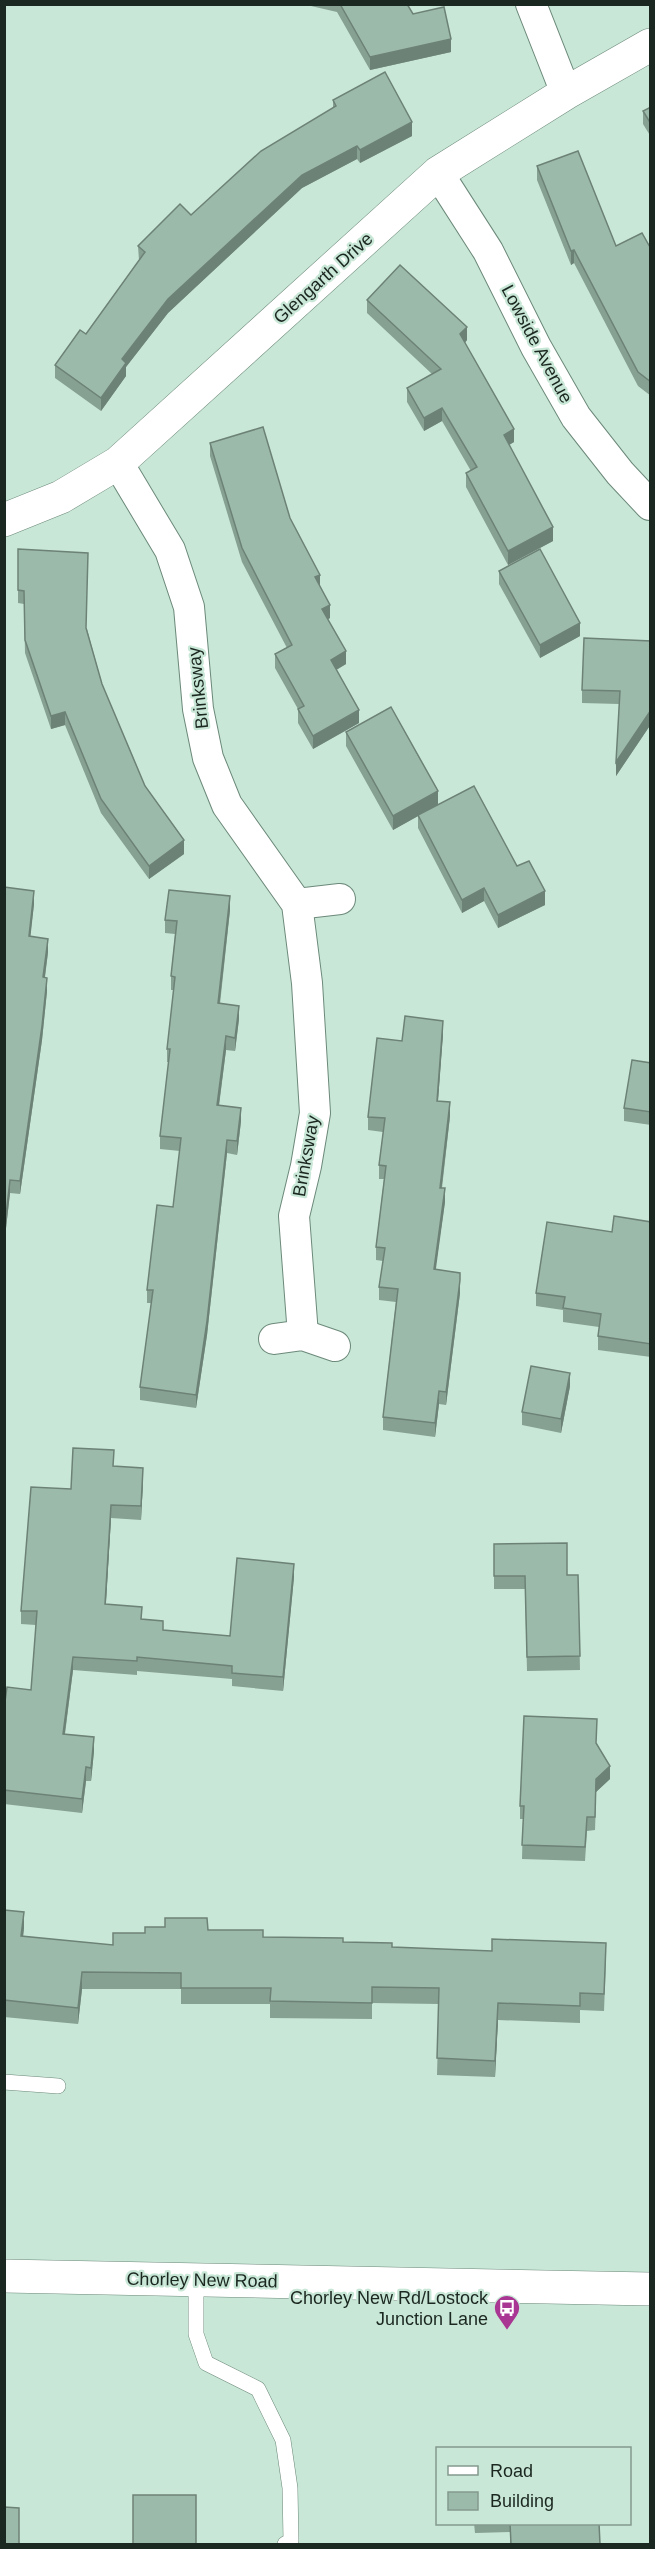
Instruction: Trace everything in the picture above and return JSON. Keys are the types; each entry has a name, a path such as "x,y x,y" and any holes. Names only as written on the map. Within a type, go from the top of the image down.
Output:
{"main road":[{"name":"Glengarth Drive","path":"4,520 61,497 118,463 438,173 567,93 651,45"},
{"name":"Chorley New Road","path":"4,2277 651,2289"}],"street":[{"path":"531,4 567,93"},
{"name":"Lowside Avenue","path":"438,173 488,251 536,347 576,417 620,473 651,505"},
{"name":"Brinksway","path":"118,463 170,550 189,607 198,709 208,758 223,796 297,904 307,983 315,1113 294,1216 289,1337 335,1346"},
{"path":"297,904 340,898"}],"lane":[{"path":"4,2082 58,2086"},
{"path":"196,2280 196,2334 206,2363 258,2389 283,2440 290,2488 291,2541 285,2544"}],"building":[{"path":"340,4 407,4 413,14 444,7 451,39 370,57"},
{"path":"385,72 412,122 360,150 357,146 302,175 168,299 122,359 126,363 101,398 55,365 80,330 86,334 145,252 138,246 180,204 191,215 261,151 336,106 333,100"},
{"path":"651,107 651,124 643,111"},
{"path":"578,151 616,246 642,233 651,249 651,382 638,372 574,250 571,251 537,166"},
{"path":"400,265 467,327 460,334 514,429 504,435 553,527 508,551 466,473 477,467 442,408 424,418 407,388 441,369 367,300"},
{"path":"263,427 290,518 320,575 315,577 330,605 322,609 346,651 331,660 359,710 313,736 298,709 304,706 275,654 292,645 242,548 210,443"},
{"path":"18,549 88,553 86,628 102,684 145,786 184,840 149,866 101,799 65,712 51,716 25,640 24,591 18,590"},
{"path":"540,549 580,623 540,645 499,571"},
{"path":"584,638 651,641 651,710 616,762 620,691 582,690"},
{"path":"391,707 438,791 393,816 346,732"},
{"path":"474,786 517,866 529,861 545,891 498,915 484,888 462,900 418,815"},
{"path":"4,887 34,891 29,936 48,939 43,977 47,978 42,1026 20,1181 10,1180 6,1215 4,1215"},
{"path":"169,890 230,896 218,1003 239,1006 235,1038 226,1036 217,1105 241,1108 237,1141 227,1140 207,1321 196,1395 140,1387 153,1290 147,1290 157,1205 173,1207 181,1138 160,1136 175,977 171,976 177,921 165,920"},
{"path":"405,1016 443,1021 437,1101 450,1102 440,1188 445,1188 434,1269 460,1273 460,1280 446,1392 439,1391 435,1423 383,1417 398,1289 379,1287 385,1248 376,1247 386,1166 379,1165 385,1118 368,1117 377,1038 402,1041"},
{"path":"632,1060 651,1063 651,1112 624,1108"},
{"path":"614,1216 651,1222 651,1344 598,1336 601,1314 563,1308 565,1297 536,1293 547,1222 612,1232"},
{"path":"531,1366 570,1373 561,1419 522,1412"},
{"path":"73,1448 114,1450 113,1466 143,1468 141,1506 111,1505 105,1604 142,1607 141,1619 163,1621 163,1630 230,1636 237,1558 294,1564 283,1677 232,1673 232,1666 137,1657 137,1661 73,1657 63,1734 94,1737 91,1768 86,1767 82,1799 4,1790 4,1709 7,1687 31,1690 37,1611 21,1611 31,1487 71,1489"},
{"path":"567,1543 567,1575 578,1575 580,1656 527,1657 525,1576 494,1576 494,1544"},
{"path":"524,1716 597,1719 596,1743 610,1766 596,1779 595,1817 587,1817 585,1847 522,1845 524,1806 520,1806"},
{"path":"4,1910 24,1912 21,1936 113,1945 113,1933 145,1933 145,1927 165,1927 165,1918 207,1918 208,1930 263,1930 263,1937 343,1938 343,1942 392,1943 392,1947 492,1951 492,1939 606,1943 604,1994 580,1993 580,2006 498,2003 495,2061 437,2058 439,1988 372,1987 372,2003 270,2001 271,1988 181,1988 181,1973 82,1972 78,2008 4,2000"},
{"path":"133,2495 196,2495 196,2544 133,2544"},
{"path":"4,2507 19,2508 19,2544 4,2544"},
{"path":"510,2525 599,2525 600,2544 511,2544"}],"place":[{"name":"Chorley New Rd/Lostock Junction Lane","path":"507,2331"}]}
